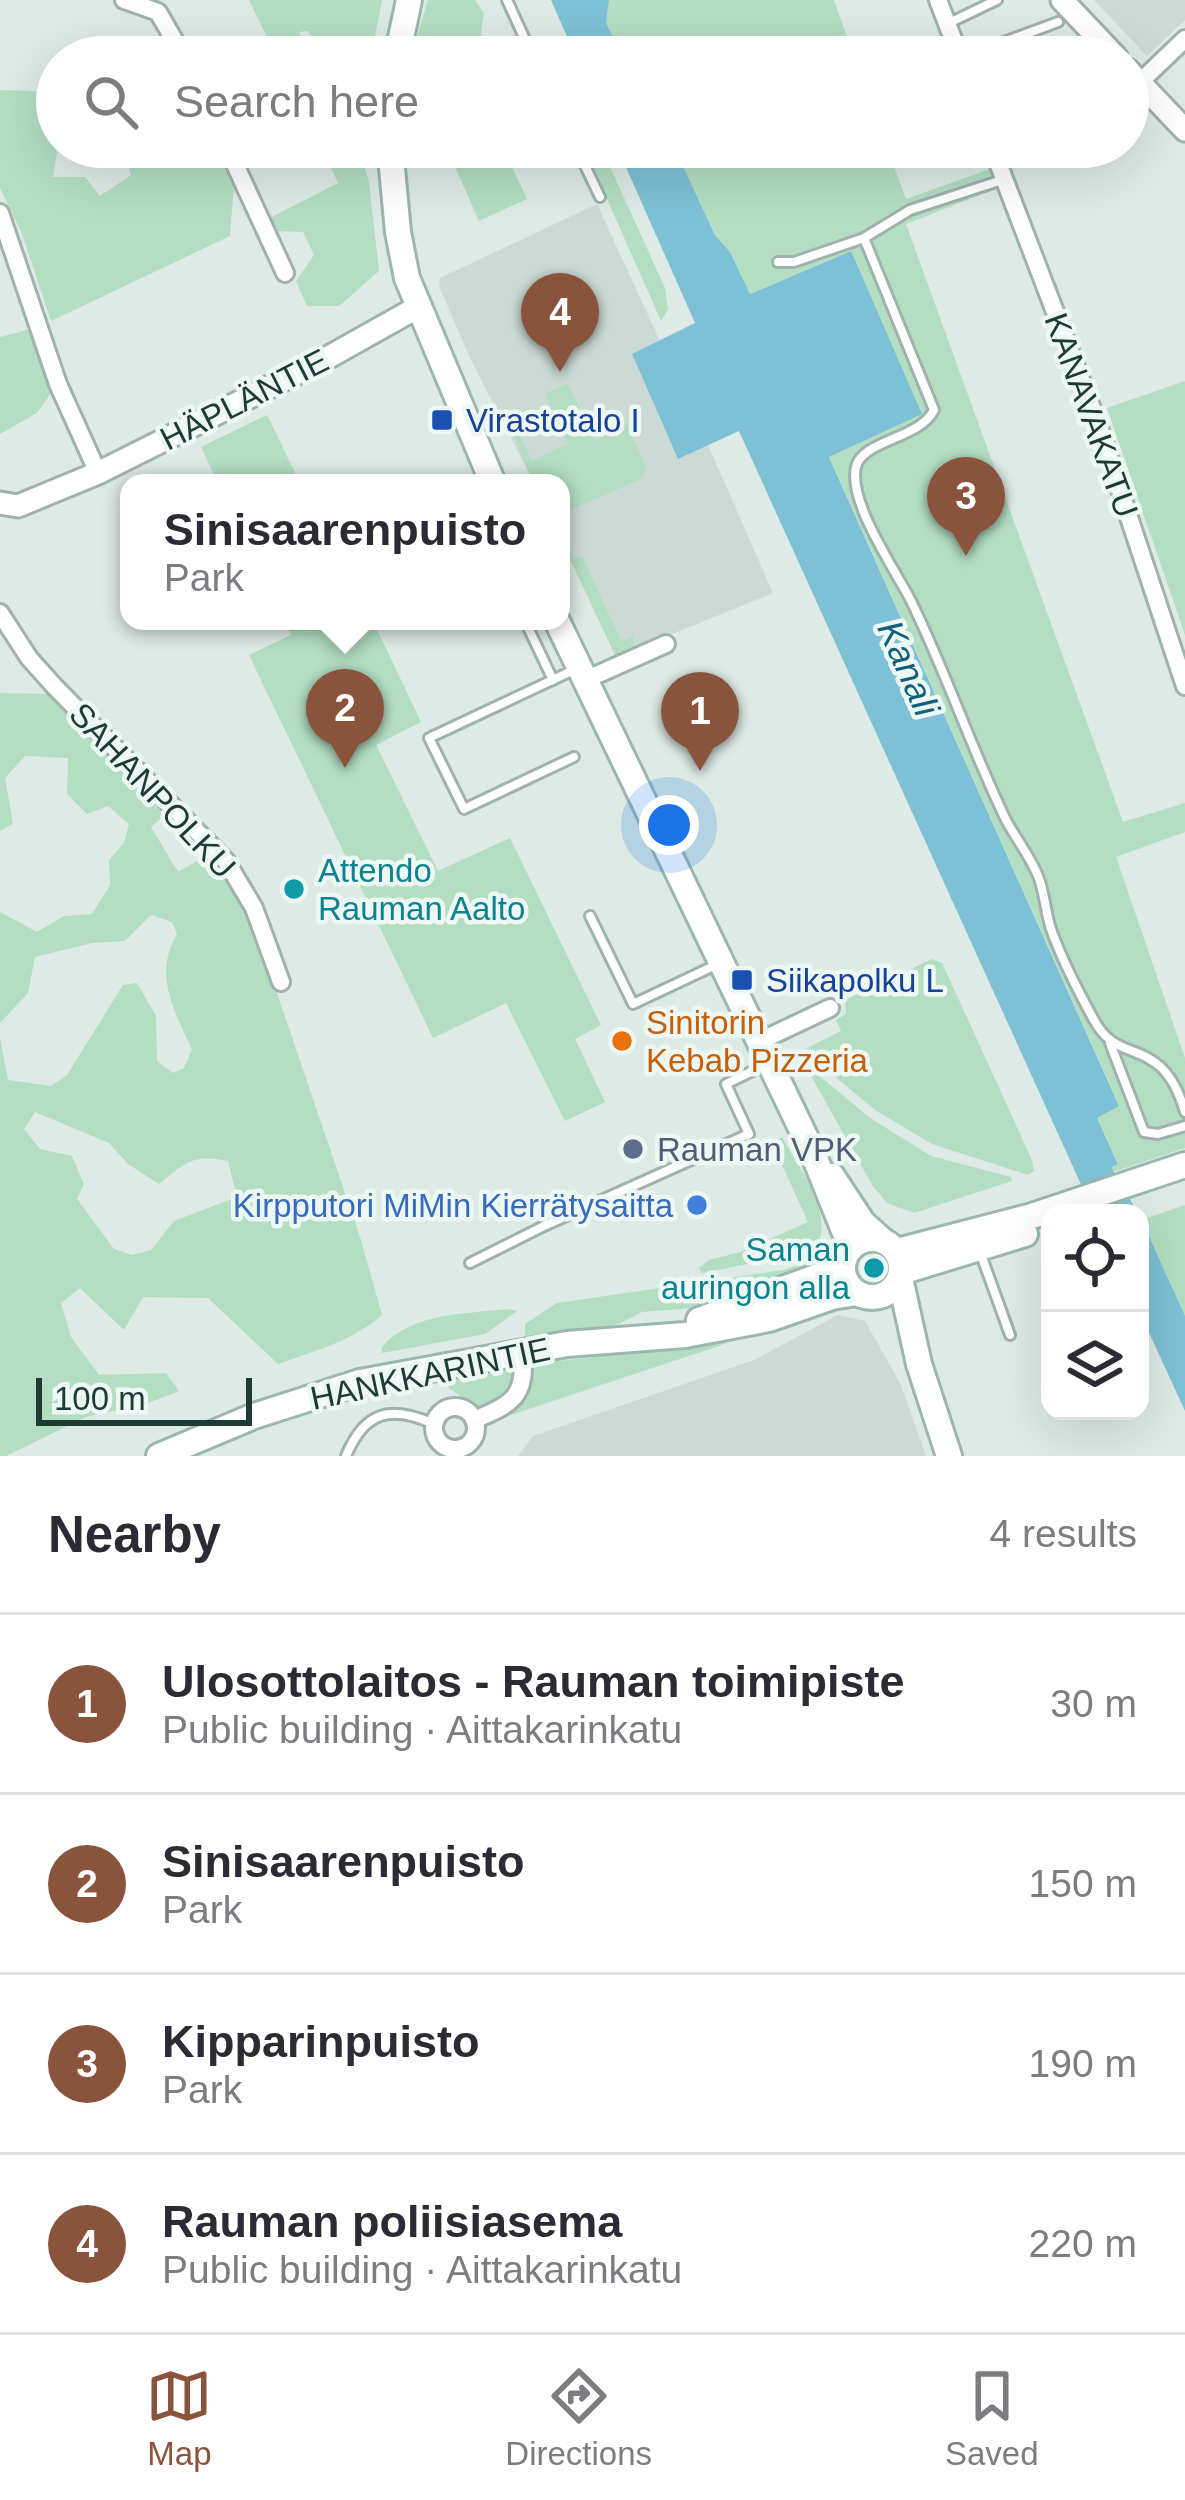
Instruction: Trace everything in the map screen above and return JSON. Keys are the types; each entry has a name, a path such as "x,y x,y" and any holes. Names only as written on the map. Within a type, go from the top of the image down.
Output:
{"main road":[{"path":"401,36 409,0"},
{"path":"392,168 407,278 489,474"},
{"path":"561,630 812,1151 847,1257 848,1284 866,1294 919,1364"},
{"path":"812,1151 895,1260 919,1364 950,1456"},
{"path":"1095,1204 1185,1166"},
{"path":"1132,1191 1185,1181"},
{"path":"895,1260 1041,1219"},
{"path":"847,1257 860,1240 895,1260 980,1250 1041,1229"},
{"name":"HANKKARINTIE","path":"639,1336 698,1320 847,1257"},
{"path":"866,1294 890,1291 895,1260"},
{"name":"HANKKARINTIE","path":"159,1456 239,1421 360,1382 522,1352 639,1336 685,1335 866,1294"}],"street":[{"path":"124,0 158,12 172,36"},
{"path":"938,0 952,36"},
{"path":"1060,11 1090,36"},
{"path":"1149,65 1185,39"},
{"path":"1149,92 1185,130"},
{"path":"237,168 285,273"},
{"name":"KANAVAKATU","path":"1000,168 1099,427 1185,686"},
{"path":"0,213 58,384 98,473"},
{"name":"HÄPLÄNTIE","path":"0,503 18,506 98,473 418,307"},
{"name":"SAHANPOLKU","path":"0,613 55,687 226,861 254,908 280,982"},
{"path":"582,674 666,644"},
{"path":"763,1052 830,1008"},
{"path":"474,1420 506,1406 520,1392 522,1352"},
{"path":"452,1407 465,1410 474,1420 473,1439 463,1448 451,1452 436,1437 434,1424 452,1407"}],"lane":[{"path":"507,0 523,36"},
{"path":"947,24 997,0"},
{"path":"1006,36 1060,11"},
{"path":"586,168 600,197"},
{"path":"778,262 794,262 865,238 910,210 1004,179"},
{"path":"865,238 934,410 928,422 857,461 859,496 912,602 1008,824 1037,873 1051,928 1096,1025 1109,1041 1144,1132 1158,1134 1185,1126"},
{"path":"529,630 553,680"},
{"path":"574,757 464,809 429,738 553,680 582,674"},
{"path":"590,916 632,1004 720,963"},
{"path":"1109,1041 1164,1067 1176,1082 1185,1112"},
{"path":"470,1263 749,1134 726,1084 763,1052"},
{"path":"980,1250 1010,1335"},
{"path":"346,1456 360,1430 391,1413 407,1412 434,1424"}],"shaded area":[{"path":"1094,0 1185,0 1185,20 1149,54 1149,36 1128,36"},
{"path":"597,204 660,341 632,354 678,458 708,445 773,593 618,656 570,558 570,474 529,474 470,358 439,286 440,278"},
{"path":"838,1315 865,1321 901,1385 926,1456 518,1456 533,1436 754,1360"}],"green space":[{"path":"249,0 382,0 375,36 311,36 308,31 299,32 300,36 267,36"},
{"path":"428,0 475,0 484,13 482,36 417,36"},
{"path":"609,0 834,0 847,36 612,36 606,23"},
{"path":"0,90 36,91 36,168 54,168 53,177 85,177 100,196 131,175 129,168 227,168 234,184 230,236 51,321 22,234 0,188"},
{"path":"331,168 365,168 379,271 339,306 307,306 296,281 314,255 303,232 273,231 268,219 338,183"},
{"path":"455,168 513,168 527,199 479,221"},
{"path":"593,168 611,168 665,288 668,309 661,321"},
{"path":"684,168 895,168 906,199 990,169 995,189 906,224 1123,822 1185,803 1185,832 1116,857 1185,1058 1185,1148 1113,1172 1111,1167 1118,1163 1097,1117 1119,1105 829,456 851,251 750,294 730,252 715,235"},
{"path":"30,329 51,393 37,413 0,434 0,337"},
{"path":"1185,381 1185,635 1107,408"},
{"path":"568,384 595,441 622,414 647,470 639,480 570,510 570,474 530,474 506,419 511,416 532,461 568,444 545,393"},
{"path":"267,415 296,474 214,474 201,447"},
{"path":"570,550 574,559 582,556 621,641 633,636 634,648 615,655"},
{"path":"289,630 377,630 421,722 376,745 438,871 510,838 601,1025 575,1039 605,1102 565,1121 506,1003 433,1038 249,655 291,635"},
{"path":"0,693 53,694 142,783 165,815 151,827 178,872 211,853 245,899 382,1315 346,1339 278,1364 208,1298 143,1297 124,1330 80,1288 61,1303 71,1337 99,1375 166,1373 179,1391 86,1417 6,1456 0,1456 0,1038 8,1080 51,1086 67,1075 123,985 137,983 156,1016 157,1061 173,1073 184,1068 192,1050 166,978 177,934 172,922 151,915 125,941 92,943 35,957 28,993 0,1023 0,912 37,932 64,916 92,914 110,885 109,860 124,843 129,824 108,806 87,814 67,794 68,758 25,756 5,778 13,824 0,831","holes":["35,1112 109,1143 128,1164 159,1184 190,1162 228,1161 237,1197 174,1221 151,1250 132,1255 114,1249 77,1199 84,1184 72,1156 40,1149 24,1129"]},
{"path":"932,959 942,963 1032,1160 1034,1171 1028,1175 932,1144 875,1110 803,1050 841,1031 836,1020 846,1014 845,1000"},
{"path":"804,1063 870,1118 931,1156 1012,1181 914,1213 887,1203 872,1185"},
{"path":"782,1137 819,1208 822,1222 814,1251 702,1273 699,1268 709,1260 741,1252 808,1222 772,1143"},
{"path":"1185,1205 1185,1316 1149,1236 1149,1218"},
{"path":"809,1262 813,1269 694,1308 642,1312 619,1324 534,1341 525,1338 525,1324 557,1303 783,1270"},
{"path":"517,1311 485,1334 382,1353 394,1336 424,1321"},
{"path":"734,1335 719,1346 481,1425 484,1412 450,1389 440,1375 690,1346"}],"water":[{"path":"551,0 609,0 606,23 612,36 567,36"},
{"name":"Kanali","path":"626,168 684,168 750,294 851,251 922,414 829,457 1119,1106 1097,1118 1118,1164 1113,1171 1133,1204 1090,1204 739,431 678,459 632,354 695,323"},
{"path":"1149,1236 1185,1316 1185,1411 1149,1333"}],"place":[{"name":"Rauman poliisiasema","path":"560,372"},
{"name":"Virastotalo I","path":"442,420"},
{"name":"Kipparinpuisto","path":"966,556"},
{"name":"Sinisaarenpuisto","path":"345,768"},
{"name":"Ulosottolaitos - Rauman toimipiste","path":"700,771"},
{"name":"Attendo Rauman Aalto","path":"294,889"},
{"name":"Siikapolku L","path":"742,980"},
{"name":"Sinitorin Kebab Pizzeria","path":"622,1041"},
{"name":"Rauman VPK","path":"633,1149"},
{"name":"Kirpputori MiMin Kierrätysaitta","path":"697,1205"},
{"name":"Saman auringon alla","path":"874,1268"}]}
